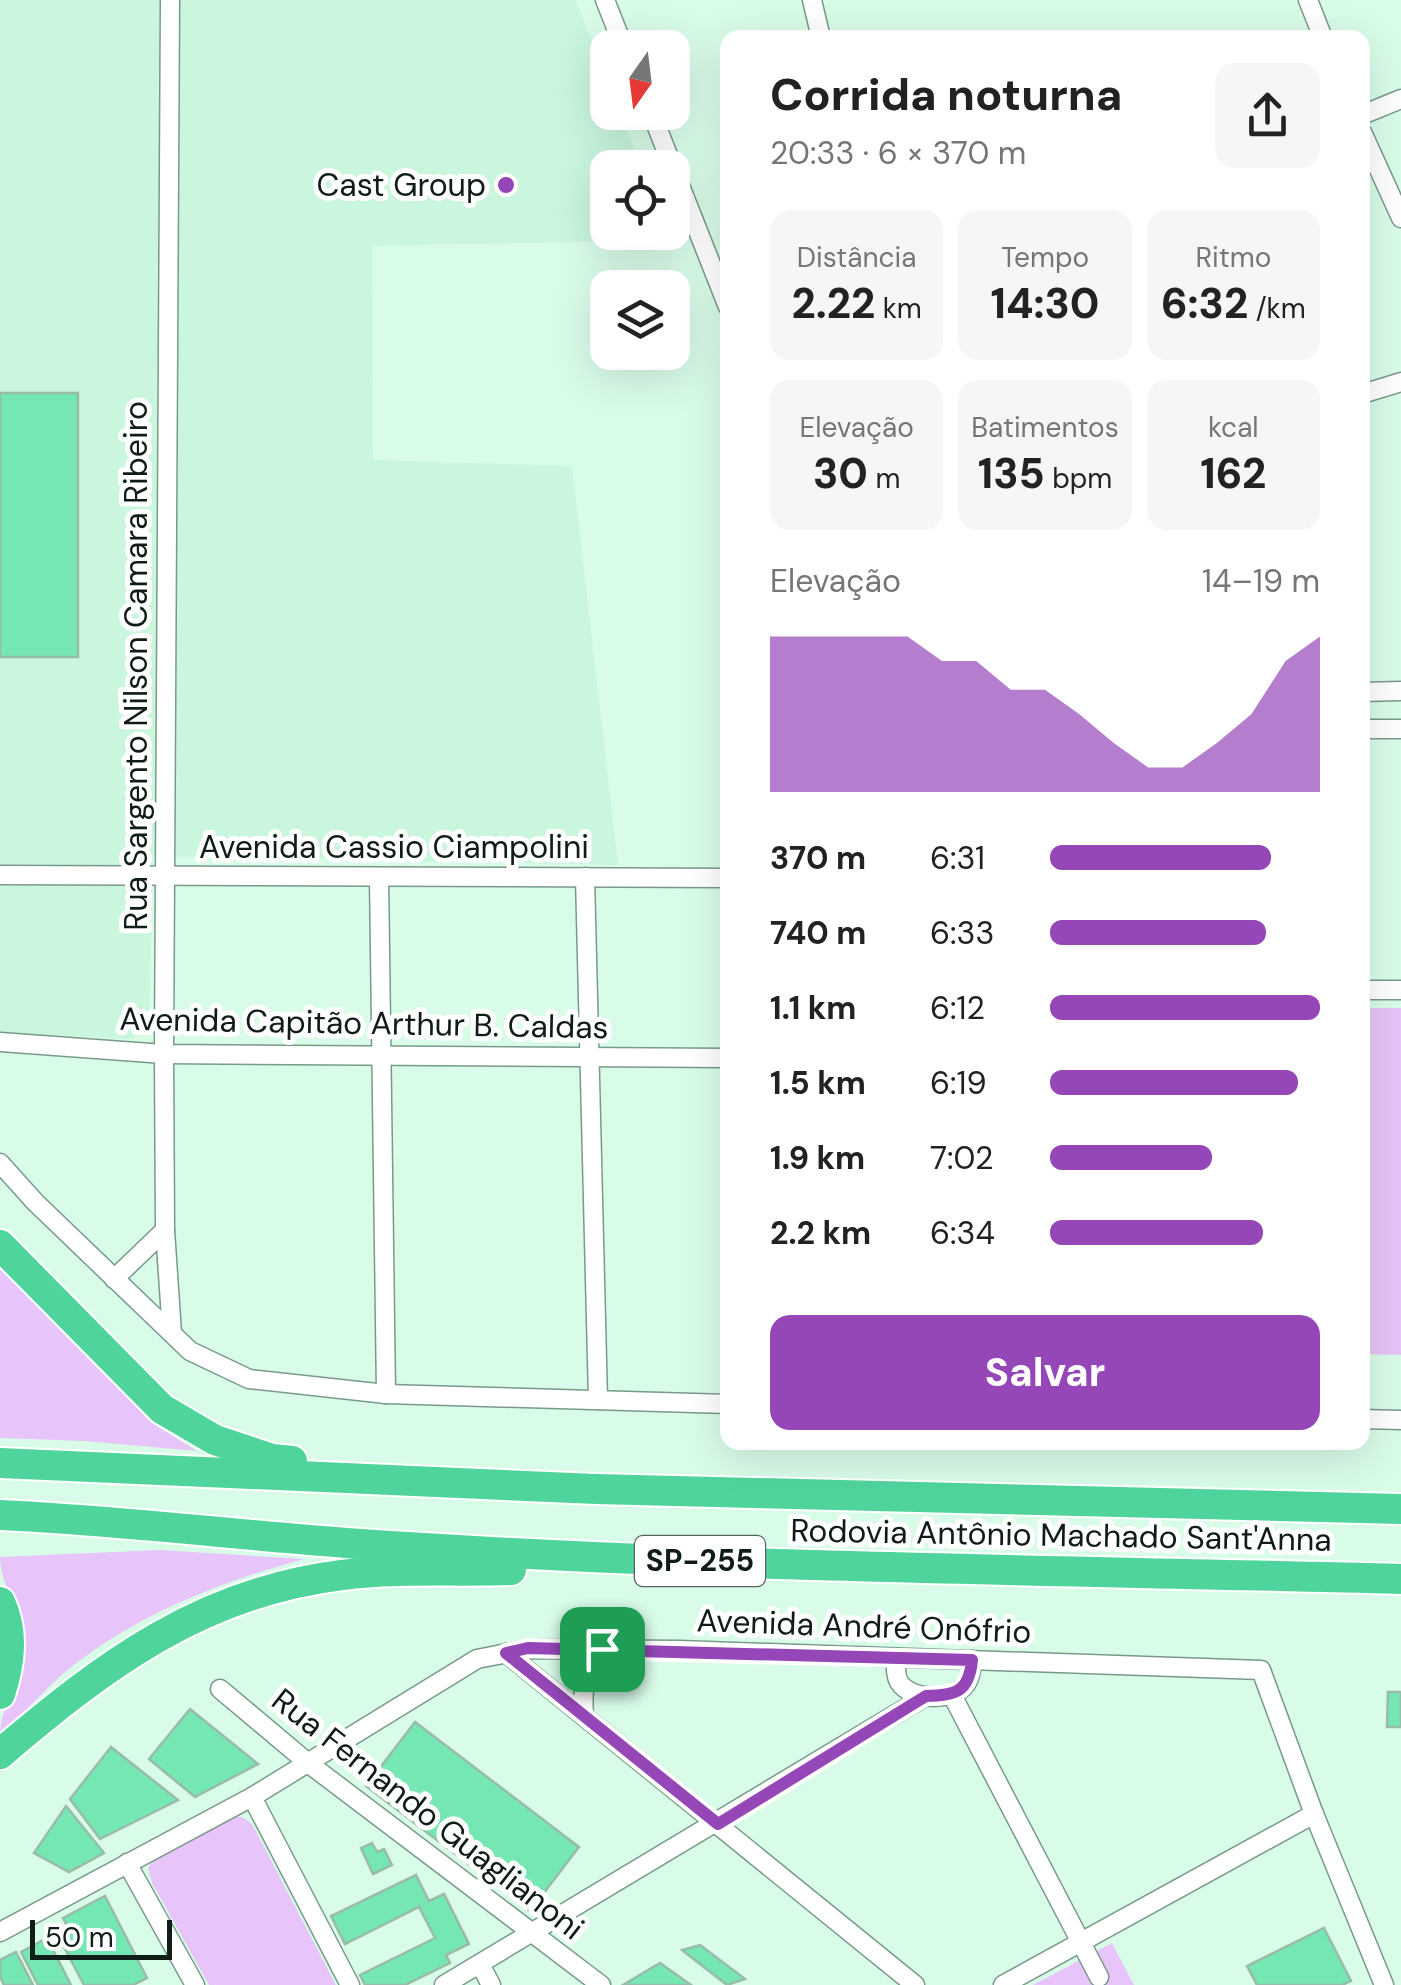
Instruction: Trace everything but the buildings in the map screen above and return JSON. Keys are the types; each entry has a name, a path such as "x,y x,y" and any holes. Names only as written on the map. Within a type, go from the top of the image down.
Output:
{"highway":[{"path":"0,1244 162,1409 216,1440 272,1459 474,1482"},
{"name":"Rodovia Antônio Machado Sant'Anna","path":"0,1463 474,1482 1401,1509"},
{"name":"Rodovia Antônio Machado Sant'Anna","path":"0,1515 109,1520 389,1546 732,1562 1401,1579"},
{"path":"0,1754 78,1687 136,1648 211,1609 289,1585 342,1574 732,1562"},
{"path":"0,1602 6,1614 10,1652 0,1694"}],"street":[{"name":"Rua Sargento Nilson Camara Ribeiro","path":"170,0 164,1054 165,1230 172,1333"},
{"path":"605,0 617,30"},
{"path":"812,0 820,30"},
{"path":"1308,0 1321,30"},
{"path":"1370,112 1401,99"},
{"path":"658,130 720,287"},
{"path":"1370,150 1401,218"},
{"path":"1370,392 1401,382"},
{"path":"1370,692 1401,691"},
{"path":"1370,730 1401,729"},
{"name":"Avenida Cassio Ciampolini","path":"0,875 720,878"},
{"path":"379,876 386,1394"},
{"path":"586,877 598,1400"},
{"path":"1370,990 1401,990"},
{"name":"Avenida Capitão Arthur B. Caldas","path":"0,1045 164,1054 720,1058"},
{"path":"0,1162 190,1350 249,1379 386,1394 720,1404"},
{"path":"114,1279 165,1230"},
{"path":"1370,1419 1401,1420"},
{"name":"Avenida André Onófrio","path":"0,1932 252,1797 477,1659 528,1648 1260,1670 1314,1814"},
{"path":"584,1716 582,1688 587,1668 602,1649"},
{"path":"506,1653 915,1985"},
{"path":"896,1658 897,1679 914,1697"},
{"path":"444,1985 718,1824 914,1697 952,1695 965,1685 972,1660"},
{"name":"Rua Fernando Guaglianoni","path":"220,1689 308,1763 600,1985"},
{"path":"952,1695 1099,1978"},
{"path":"252,1797 350,1985"},
{"path":"1003,1985 1314,1814 1384,1985"},
{"path":"126,1863 195,1985"},
{"path":"480,1964 491,1985"}],"shaded area":[{"path":"0,0 576,0 590,36 590,130 627,130 635,150 590,150 590,242 372,246 373,460 572,466 618,865 153,856 149,1026 133,1039 0,1033"},
{"path":"1370,1008 1401,1008 1401,1355 1370,1354"},
{"path":"0,1261 152,1423 197,1451 0,1438"},
{"path":"160,1550 304,1559 215,1588 131,1627 68,1669 0,1736 3,1714 19,1670 23,1635 0,1557"},
{"path":"229,1817 242,1817 252,1824 336,1985 209,1985 152,1883 148,1867 158,1855"},
{"path":"1112,1943 1134,1985 1033,1985"}],"place":[{"name":"Cast Group","path":"506,185"}],"route":[{"path":"528,1648 602,1649 972,1660 965,1685 952,1695 926,1696 718,1824 506,1653 528,1648"}]}
